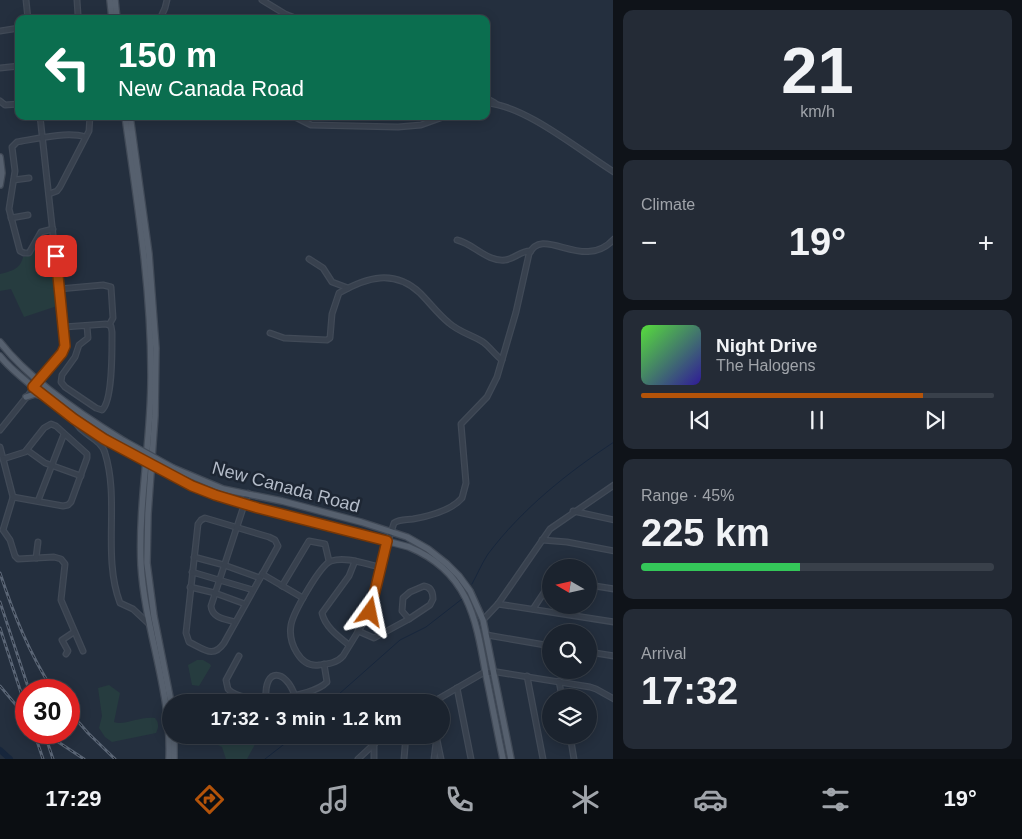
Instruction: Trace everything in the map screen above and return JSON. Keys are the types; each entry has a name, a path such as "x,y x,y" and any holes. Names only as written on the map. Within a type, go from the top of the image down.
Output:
{"main road":[{"path":"110,0 112,15"},
{"path":"115,0 117,15"},
{"path":"127,120 145,262 150,334 151,406 141,543 143,584 149,624 166,705 169,759"},
{"path":"131,120 149,254 156,348 154,436 148,514 147,563 152,607 170,694"},
{"path":"0,157 2,168 0,185"},
{"name":"New Canada Road","path":"0,342 10,355 76,411 124,441 174,468 217,487 361,522 411,539 428,549 451,567 483,620 511,759"},
{"name":"New Canada Road","path":"0,356 13,371 74,419 127,452 172,476 206,492 245,504 409,547 427,556 461,583"},
{"path":"26,398 35,394 46,398"},
{"name":"New Canada Road","path":"467,594 477,626 503,759"},
{"path":"174,744 174,759"}],"street":[{"path":"26,0 28,15"},
{"path":"76,0 78,15"},
{"path":"162,15 166,0"},
{"path":"262,0 284,15"},
{"path":"0,30 15,28"},
{"path":"0,68 15,66"},
{"path":"0,100 5,105 15,104"},
{"path":"490,100 522,113 613,172"},
{"path":"490,103 496,104"},
{"path":"1,427 63,350 65,341 40,120"},
{"path":"49,194 58,190 90,127 90,120"},
{"path":"302,120 311,124 381,126 421,125 435,120"},
{"path":"53,229 41,232 30,252 22,253 19,249 9,207 14,180 13,145 17,142 42,138 76,135 85,137"},
{"path":"14,180 29,178"},
{"path":"11,218 28,215"},
{"path":"380,567 355,561 339,560 329,561 323,568 303,598 291,624 291,637 295,648 304,662 313,666 339,660 350,645 370,612 387,541 394,523 398,520 414,519 447,509 462,498 466,483 461,424 487,398 497,377 516,312 530,251 536,245 547,243 576,251 591,251 606,246 613,239"},
{"path":"458,240 498,260 505,260 516,256 524,250 530,251"},
{"path":"309,259 322,268 332,282 348,288"},
{"path":"270,333 284,338 327,340 330,338 332,314 339,293 372,278 388,278 403,281 419,293 452,326 483,342 502,360"},
{"path":"59,289 104,285 111,287 113,318 109,325"},
{"path":"88,326 88,338 79,345 75,357 62,375 61,380 65,387 101,410 107,405 111,376 112,332 109,325"},
{"path":"64,328 109,325"},
{"path":"74,419 80,429 104,450 110,471 112,561 120,603 133,609 149,624"},
{"path":"3,459 21,454 48,425 55,425 87,454 70,504 63,506 13,497"},
{"path":"38,501 64,434"},
{"path":"0,447 13,497 3,530 10,540 14,556 20,560 54,557 64,562 62,600 83,651"},
{"path":"26,450 52,466 81,476"},
{"path":"483,620 498,604 550,529 573,511 613,485"},
{"path":"235,622 217,616 212,612 211,606 248,493"},
{"path":"573,511 613,520"},
{"path":"205,518 237,527 270,537 276,540 278,544 224,643 216,652 211,652 190,642 186,636 197,526 205,518"},
{"path":"542,540 567,542 613,551"},
{"path":"282,586 309,542 313,541 324,544 329,561"},
{"path":"36,558 38,542"},
{"path":"194,557 261,576 303,598"},
{"path":"350,645 336,634 322,614 334,600 349,576 355,561"},
{"path":"192,572 253,590"},
{"path":"358,631 374,638 409,619 432,602 434,595 426,586 419,587 403,598 402,611 409,619"},
{"path":"598,586 613,589"},
{"path":"190,587 245,604"},
{"path":"533,609 542,596"},
{"path":"498,604 613,622"},
{"path":"66,654 68,651 62,640 74,632"},
{"path":"487,635 542,644"},
{"path":"597,653 613,656"},
{"path":"234,694 228,689 226,680 239,656"},
{"path":"300,694 325,684 328,680 324,664"},
{"path":"447,694 486,673 494,672 559,681 596,689 613,699"},
{"path":"266,694 267,683 271,678 278,676 284,677 290,683 294,694"},
{"path":"526,676 543,759"},
{"path":"559,681 560,689"},
{"path":"457,688 471,759"},
{"path":"358,759 374,744"},
{"path":"374,744 374,759"},
{"path":"404,759 405,744"},
{"path":"434,759 435,744"},
{"path":"438,744 441,759"},
{"path":"572,744 574,759"}],"green space":[{"path":"43,235 50,237 57,306 24,317 11,289 0,291 0,274 15,269 20,265 23,257 31,255"},
{"path":"197,660 203,660 211,666 199,686 192,685 188,665"},
{"path":"109,685 120,693 114,722 123,723 144,718 155,718 158,725 156,733 112,742 105,737 99,728 102,716 98,688"},
{"path":"216,744 255,744 247,759 226,759 222,747"}],"waterway":[{"path":"472,584 488,554 515,522 562,479 613,443"},
{"path":"339,694 400,640 426,627 462,599"},
{"path":"265,759 284,744"},
{"path":"0,750 10,759"}],"railway":[{"path":"0,573 23,633 47,679"},
{"path":"0,602 25,679"},
{"path":"0,628 17,679"},
{"path":"0,686 15,704"},
{"path":"80,724 115,759"},
{"path":"38,744 43,759"},
{"path":"48,744 53,759"},
{"path":"61,744 84,759"}],"route":[{"path":"56,256 65,346 62,353 33,387 74,419 104,439 192,486 258,508 387,541 370,612"}]}
